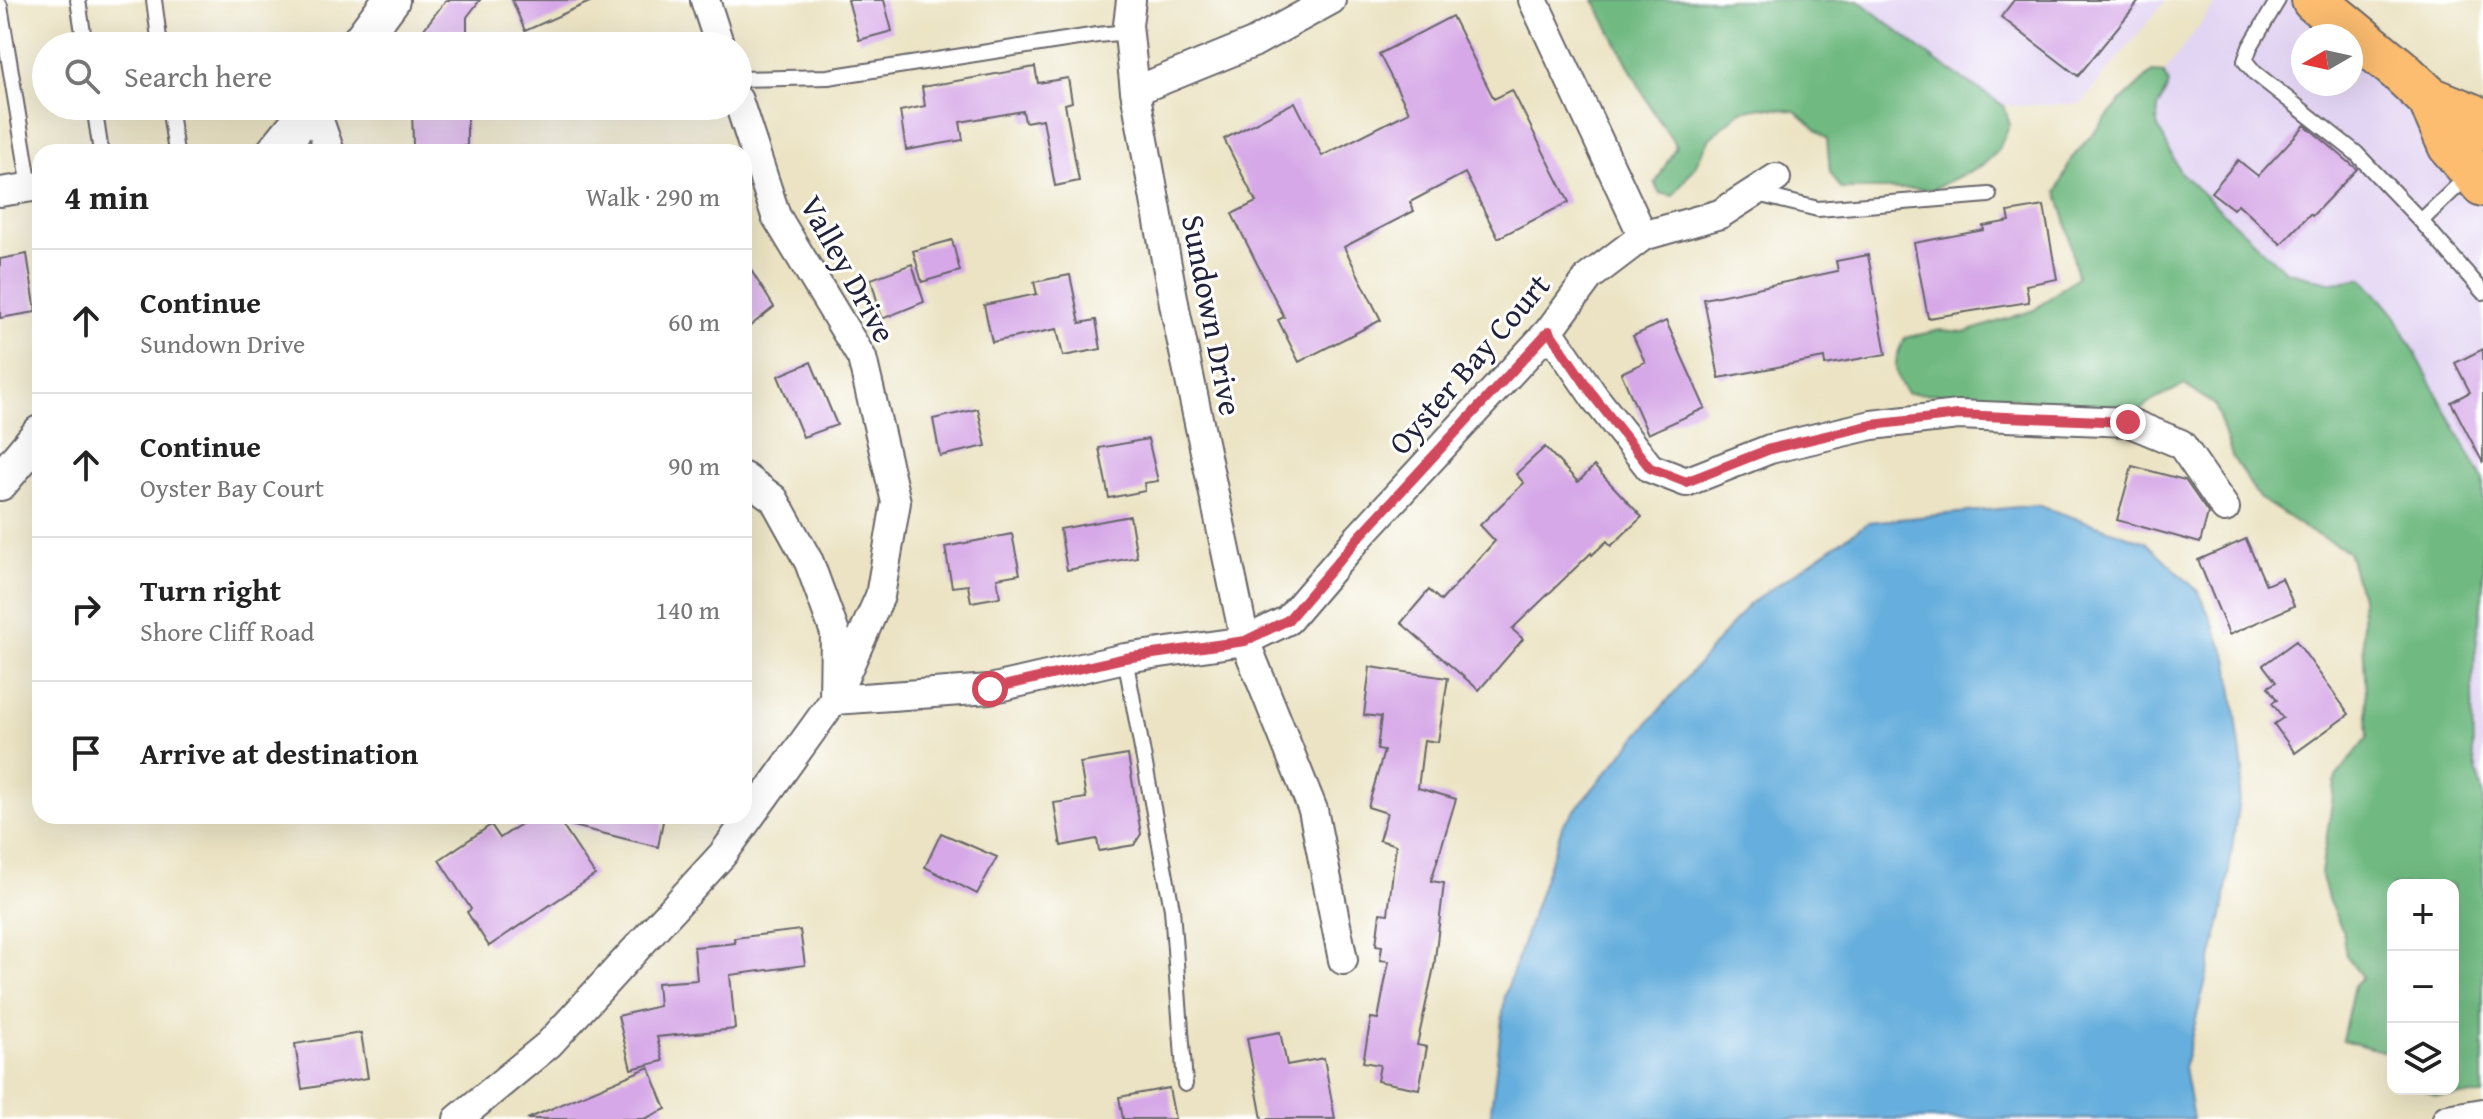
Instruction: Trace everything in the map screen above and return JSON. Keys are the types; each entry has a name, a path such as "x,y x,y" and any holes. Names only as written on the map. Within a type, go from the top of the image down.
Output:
{"main road":[{"path":"2314,0 2430,99 2472,116 2483,127"},
{"path":"2430,99 2450,145 2478,178"}],"street":[{"path":"367,32 391,0"},
{"path":"705,0 715,32"},
{"name":"Sundown Drive","path":"1131,0 1128,32 1135,91 1176,314 1245,641 1313,810 1343,960"},
{"path":"1135,91 1253,43 1331,0"},
{"path":"1533,0 1643,236"},
{"path":"277,144 300,120"},
{"path":"318,120 327,144"},
{"name":"Valley Drive","path":"745,120 776,216 862,358 896,502 880,596 834,700 752,814"},
{"name":"Oyster Bay Court","path":"1245,641 1288,620 1359,537 1549,331 1589,277 1643,236 1720,214 1764,186"},
{"path":"0,192 32,187"},
{"path":"1549,331 1595,398 1650,468 1686,482 1770,449 1872,425 1958,415 2113,421 2128,422 2181,444 2225,508"},
{"path":"0,482 32,444"},
{"path":"752,483 774,499 809,562 835,633 834,700 990,689 1125,658 1245,641"},
{"name":"Valley Drive","path":"458,1119 549,1044 723,854 745,824"},
{"path":"2447,1119 2483,1113"}],"lane":[{"path":"78,0 83,32"},
{"path":"154,0 158,32"},
{"path":"2278,0 2245,61 2255,73 2356,153 2483,292"},
{"path":"0,6 32,171"},
{"path":"752,79 828,77 1128,32"},
{"path":"96,120 100,144"},
{"path":"171,120 175,144"},
{"path":"2421,221 2478,178"},
{"path":"1764,186 1818,209 1989,195"},
{"path":"1125,658 1172,909 1185,1084"}],"shaded area":[{"path":"1858,0 2166,0 2081,104 2004,106 1936,61"},
{"path":"2218,0 2303,0 2332,24 2291,24 2291,96 2363,96 2363,51 2483,167 2483,480 2395,315 2363,278 2333,283 2285,271 2127,123"},
{"path":"2483,588 2483,797 2473,755 2472,682"}],"green space":[{"path":"1594,0 1858,0 1936,61 2004,106 2010,124 1998,151 1983,165 1933,189 1841,189 1830,172 1827,139 1795,111 1762,107 1741,111 1710,138 1695,166 1673,196 1659,193 1655,184 1676,146 1651,108"},
{"path":"2152,72 2164,73 2169,84 2158,108 2157,125 2180,172 2285,271 2333,283 2363,278 2395,315 2483,480 2483,588 2472,682 2473,755 2483,797 2483,1095 2437,1096 2435,1095 2459,1095 2459,879 2387,879 2387,1052 2342,1040 2354,985 2362,977 2346,956 2342,929 2329,902 2321,873 2336,777 2368,737 2361,597 2348,551 2311,532 2259,498 2232,456 2215,405 2184,385 2148,403 2138,413 1999,396 1907,393 1899,380 1896,359 1905,338 1940,330 1966,332 2034,310 2077,277 2057,192 2071,159 2121,101"}],"water":[{"path":"2037,505 2146,542 2199,592 2229,661 2243,771 2223,912 2184,1067 2193,1119 1490,1119 1505,995 1563,824 1748,605 1869,522"}],"building":[{"path":"446,0 480,0 467,17 467,32 422,32"},
{"path":"512,0 594,0 525,31"},
{"path":"848,0 884,0 892,31 859,40"},
{"path":"2014,0 2140,0 2078,76 2001,17"},
{"path":"1452,16 1494,99 1512,90 1569,202 1498,238 1465,173 1410,202 1414,211 1344,247 1381,320 1299,362 1278,320 1284,317 1232,214 1256,202 1224,139 1295,102 1322,156 1409,112 1379,54"},
{"path":"1035,67 1038,83 1068,78 1072,102 1065,104 1079,181 1055,186 1043,119 1025,122 1023,111 960,122 963,140 906,150 900,111 925,106 922,87"},
{"path":"412,120 467,120 467,144 413,144"},
{"path":"2305,125 2357,169 2281,244 2238,204 2233,209 2211,192 2238,160 2258,176"},
{"path":"2044,206 2057,279 2026,285 2029,302 1928,318 1914,243 1984,230 1983,226 2010,221 2008,212"},
{"path":"952,240 960,271 922,282 913,251"},
{"path":"27,254 32,313 0,318 0,259"},
{"path":"1868,255 1886,354 1825,365 1824,358 1719,378 1704,299 1838,271 1836,261"},
{"path":"912,264 924,302 882,319 871,279"},
{"path":"752,272 774,307 752,325"},
{"path":"1070,275 1080,323 1096,320 1101,349 1063,356 1057,329 992,342 984,305 1037,294 1034,282"},
{"path":"1666,321 1705,408 1648,434 1621,373 1645,362 1633,336"},
{"path":"2483,349 2483,463 2451,402 2470,392 2455,363"},
{"path":"811,362 837,425 803,437 778,376"},
{"path":"978,409 986,446 940,456 933,419"},
{"path":"1148,439 1158,481 1144,483 1145,491 1109,498 1099,448"},
{"path":"1545,447 1578,482 1594,466 1642,517 1611,546 1607,541 1591,553 1512,629 1523,639 1479,690 1401,623 1429,590 1441,601 1495,541 1480,525 1524,483 1516,474"},
{"path":"2132,466 2185,480 2208,513 2200,543 2117,520"},
{"path":"1130,516 1137,557 1067,570 1060,529"},
{"path":"1012,534 1020,574 997,578 1000,597 971,602 968,585 952,587 945,547"},
{"path":"2246,539 2266,585 2282,578 2294,606 2229,635 2198,560"},
{"path":"2296,641 2349,714 2295,753 2274,724 2283,718 2272,703 2277,700 2268,687 2276,682 2263,665"},
{"path":"1370,667 1448,678 1438,742 1424,740 1418,788 1456,799 1431,881 1444,883 1434,967 1417,1045 1427,1047 1419,1089 1377,1081 1380,1065 1363,1062 1371,1018 1378,1019 1389,961 1380,960 1382,946 1376,945 1380,913 1388,914 1396,845 1379,840 1387,813 1368,807 1384,751 1377,750 1381,717 1364,715"},
{"path":"1128,755 1141,834 1134,845 1099,851 1097,839 1061,846 1054,803 1086,798 1080,763"},
{"path":"521,824 561,824 595,875 489,946 467,912 471,909 439,860 491,825 500,838"},
{"path":"569,824 662,824 658,847"},
{"path":"941,833 997,857 977,894 925,867"},
{"path":"800,930 805,965 730,975 735,1029 657,1037 663,1061 631,1069 618,1016 659,1006 657,983 697,980 694,947 735,943 734,938"},
{"path":"1280,1032 1287,1065 1324,1058 1335,1119 1262,1119 1247,1038"},
{"path":"361,1033 368,1078 302,1089 295,1044"},
{"path":"649,1067 666,1109 644,1119 527,1119"},
{"path":"1169,1088 1175,1119 1123,1119 1119,1097"}],"route":[{"path":"990,689 1125,658 1245,641 1288,620 1359,537 1549,331 1595,398 1650,468 1686,482 1770,449 1872,425 1958,415 2128,422"}]}
